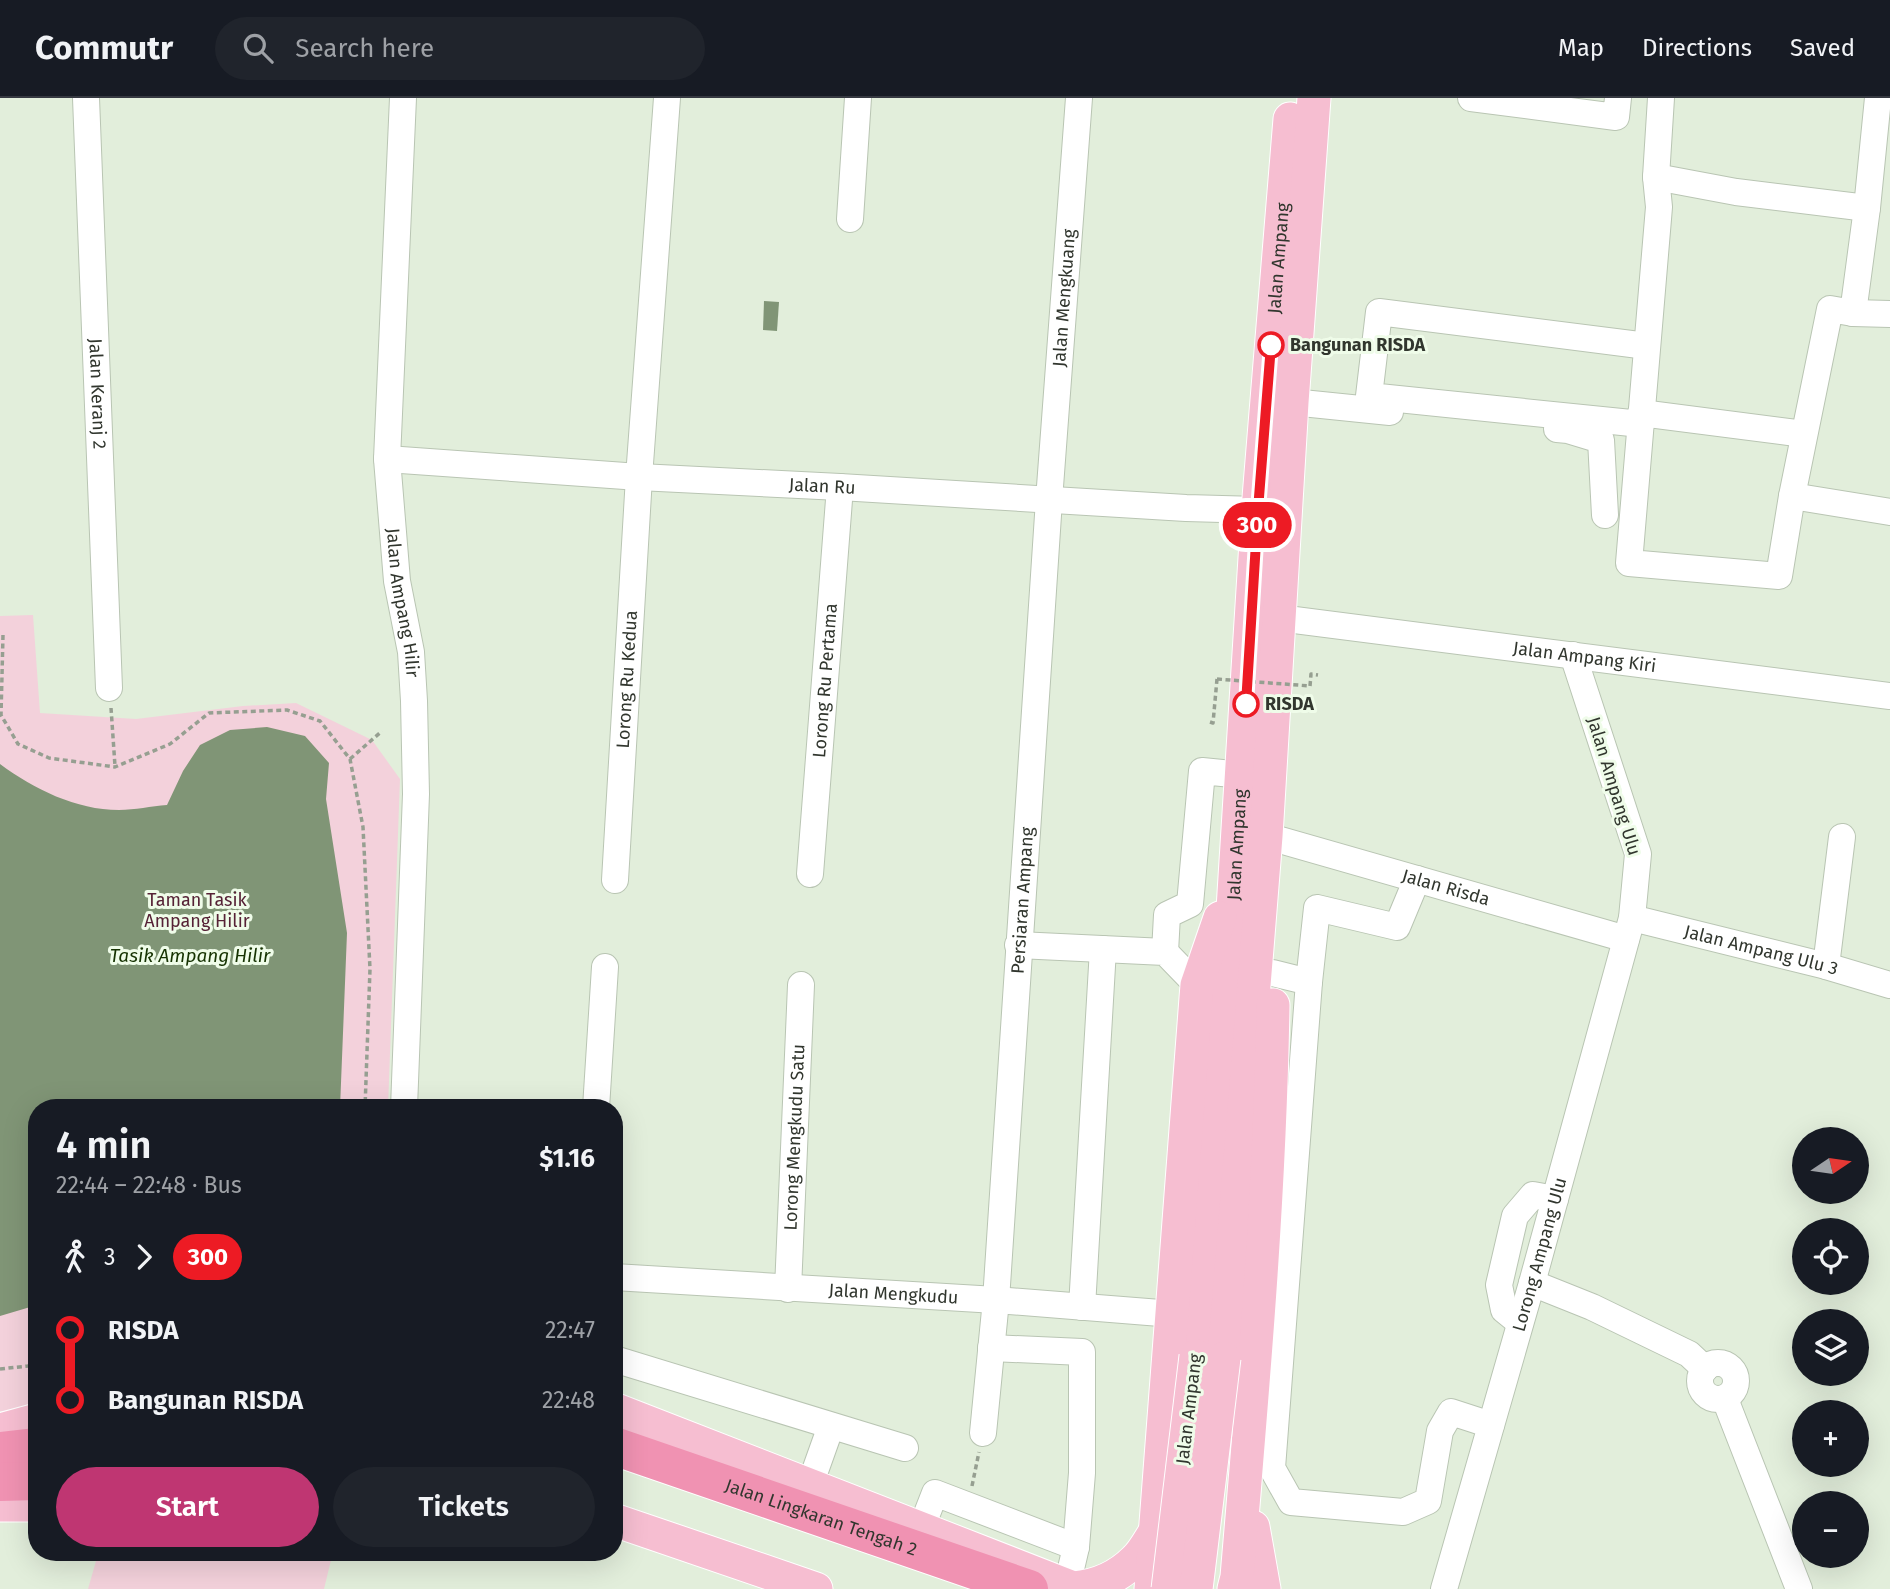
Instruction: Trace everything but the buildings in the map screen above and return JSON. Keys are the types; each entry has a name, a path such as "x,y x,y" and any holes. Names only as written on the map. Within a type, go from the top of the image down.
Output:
{"highway":[{"path":"0,1451 28,1448"},
{"name":"Jalan Lingkaran Tengah 2","path":"623,1449 1029,1589"},
{"name":"Jalan Lingkaran Tengah 2","path":"623,1473 959,1589"},
{"path":"0,1482 28,1481"}],"main road":[{"name":"Jalan Ampang","path":"1196,1589 1210,1357 1249,878 1242,775 1258,510 1292,98"},
{"name":"Jalan Ampang","path":"1249,878 1266,836 1292,402 1314,98"},
{"path":"1249,878 1273,973 1272,1111 1245,1479 1245,1585 1205,1589 1157,1581 1155,1532 1197,985 1249,878"},
{"name":"Jalan Ampang","path":"1157,1581 1210,1357"},
{"path":"623,1412 1072,1588 1092,1586 1108,1580 1136,1560 1155,1532"},
{"path":"0,1430 28,1422"},
{"path":"0,1505 28,1505"},
{"path":"623,1523 816,1589"}],"street":[{"name":"Jalan Keranj 2","path":"86,98 109,688"},
{"name":"Jalan Ampang Hilir","path":"403,98 387,459 397,581 411,652 414,714 416,794 404,1099"},
{"path":"639,477 667,98"},
{"path":"850,219 858,98"},
{"name":"Jalan Mengkuang","path":"1049,500 1079,98"},
{"path":"1471,98 1616,117 1618,98"},
{"path":"1661,98 1656,177 1659,207 1629,563 1779,576 1792,496 1830,309 1890,314"},
{"path":"1853,313 1867,208 1882,139 1878,98"},
{"path":"1656,177 1736,191 1867,208"},
{"path":"1647,346 1379,312 1369,396 1804,434"},
{"path":"1292,402 1568,430 1601,440 1605,515"},
{"name":"Jalan Ru","path":"387,459 639,477 1258,510"},
{"name":"Lorong Ru Kedua","path":"615,880 639,477"},
{"name":"Lorong Ru Pertama","path":"810,874 841,487"},
{"path":"1792,496 1890,512"},
{"name":"Persiaran Ampang","path":"983,1433 996,1300 1049,500"},
{"name":"Jalan Ampang Kiri","path":"1279,618 1890,696"},
{"name":"Jalan Ampang Ulu","path":"1573,656 1638,855 1629,929"},
{"path":"1166,952 1167,915 1189,904 1202,771 1242,775"},
{"name":"Jalan Risda","path":"1266,836 1417,879 1629,929"},
{"path":"1826,966 1842,837"},
{"path":"1417,879 1397,927 1317,908 1272,1468 1291,1502 1403,1512 1428,1500 1440,1431 1451,1412 1491,1425"},
{"name":"Jalan Ampang Ulu 3","path":"1629,929 1826,966 1890,985"},
{"name":"Lorong Ampang Ulu","path":"1449,1587 1491,1425 1629,929"},
{"path":"1018,945 1166,952 1197,985"},
{"path":"1082,1307 1103,949"},
{"path":"597,1099 605,967"},
{"path":"1273,973 1309,982"},
{"name":"Lorong Mengkudu Satu","path":"788,1289 801,985"},
{"path":"1520,1323 1504,1310 1499,1285 1515,1216 1533,1195 1555,1199"},
{"name":"Jalan Mengkudu","path":"623,1278 996,1300 1173,1314"},
{"path":"1532,1283 1592,1307 1689,1354 1705,1369 1710,1365 1722,1363 1732,1370 1736,1386 1725,1399 1799,1589"},
{"path":"991,1348 1082,1352 1082,1473 1072,1588"},
{"path":"623,1362 905,1448"},
{"path":"810,1485 831,1426"},
{"path":"921,1529 935,1493 1076,1547"}],"path":[{"path":"3,635 1,715 18,744 50,758 115,767 170,744 209,713 287,709 320,721 350,759 363,827 370,969 365,1099"},
{"path":"1210,722 1213,723 1217,679 1310,686 1311,674 1318,675"},
{"path":"109,688 115,767"},
{"path":"350,759 382,731"},
{"path":"0,1369 28,1366"},
{"path":"966,1505 983,1433"}],"green space":[{"name":"Tasik Ampang Hilir","path":"33,615 40,713 136,719 243,706 296,703 372,740 400,779 388,1099 28,1099 28,1408 2,1412 0,1411 0,616"},
{"path":"96,1561 331,1561 324,1589 88,1589"}],"water":[{"path":"764,301 779,302 777,331 763,330"},
{"name":"Tasik Ampang Hilir","path":"267,727 305,736 329,763 326,799 347,933 340,1099 28,1099 28,1308 0,1316 0,764 41,790 87,806 119,810 167,805 183,771 200,745 230,730"}],"bus line":[{"name":"300","path":"1246,704 1271,345"}],"place":[{"name":"Bangunan RISDA","path":"1271,345"},
{"name":"RISDA","path":"1246,704"}],"park label":[{"name":"Taman Tasik Ampang Hilir","path":"197,910"}]}
